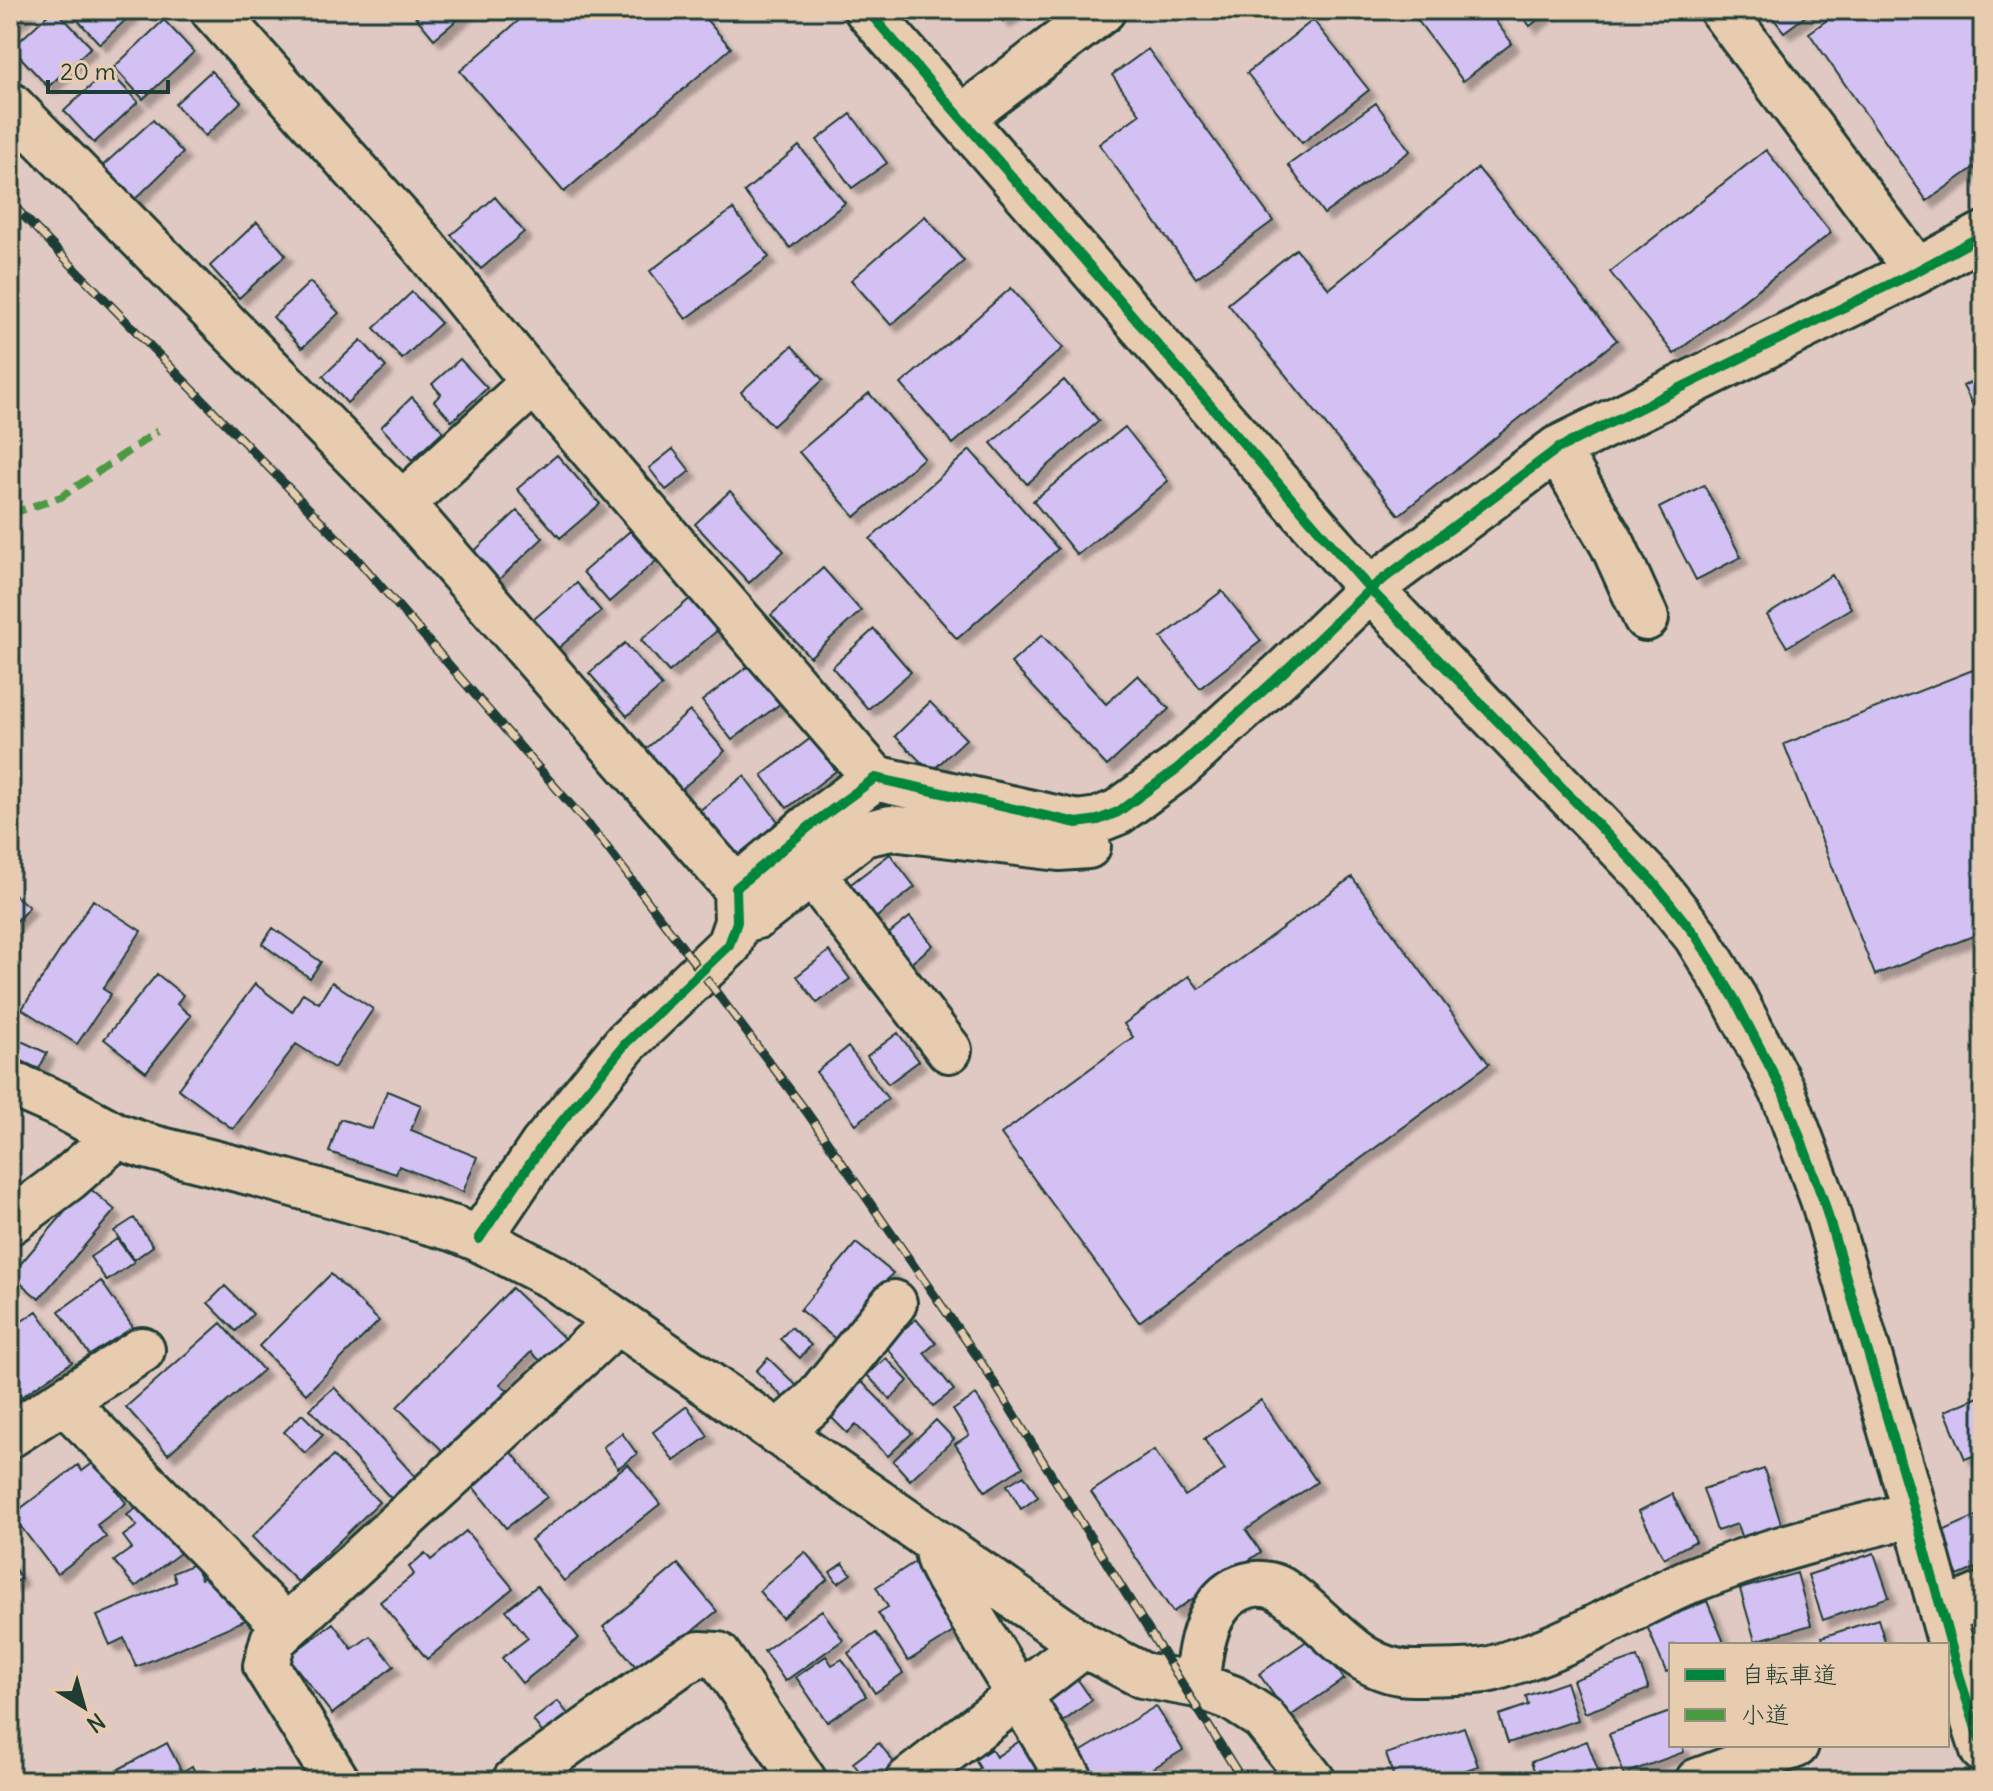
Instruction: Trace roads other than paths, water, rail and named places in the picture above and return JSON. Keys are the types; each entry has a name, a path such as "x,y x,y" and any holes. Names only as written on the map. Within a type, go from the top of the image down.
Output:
{"street":[{"path":"213,10 420,242 534,382 875,778 1077,823 1098,820 1118,812 1145,794 1178,768 1370,589 1557,449 1917,271 1983,235"},
{"path":"867,10 1370,589 1653,882 1696,936 1734,998 1783,1092 1823,1199 1915,1514 1942,1613 1947,1643"},
{"path":"961,118 1103,10"},
{"path":"1722,10 1917,271"},
{"path":"10,105 402,504 736,905 757,916 863,834 891,828 1059,848 1084,847 1120,838 1158,815 1229,752 1237,739 1241,710"},
{"path":"402,504 534,382"},
{"path":"1557,449 1613,545 1646,618"},
{"path":"479,1239 542,1146 589,1086 626,1043 729,945 736,905 810,826 875,778"},
{"path":"811,872 949,1050"},
{"path":"10,1083 60,1105 117,1136 455,1229 555,1278 1084,1645 1142,1675 1197,1685 1232,1698 1263,1718 1313,1781"},
{"path":"10,1222 69,1178 117,1136"},
{"path":"778,1433 815,1401 894,1303"},
{"path":"337,1781 266,1666 273,1640 617,1321"},
{"path":"10,1435 142,1350"},
{"path":"64,1401 286,1627"},
{"path":"1197,1685 1206,1627 1224,1597 1245,1586 1262,1583 1281,1589 1373,1664 1402,1674 1486,1670 1567,1641 1708,1575 1792,1544 1915,1514"},
{"path":"939,1544 937,1550 941,1565 1071,1781"},
{"path":"1942,1613 1983,1595"},
{"path":"908,1781 1084,1645"},
{"path":"515,1781 680,1664 700,1654 718,1655 804,1781"},
{"path":"1949,1656 1954,1687 1983,1750"},
{"path":"1698,1781 1791,1747"}],"railway":[{"path":"10,202 352,553 603,842 806,1111 981,1362 1243,1781"}]}
